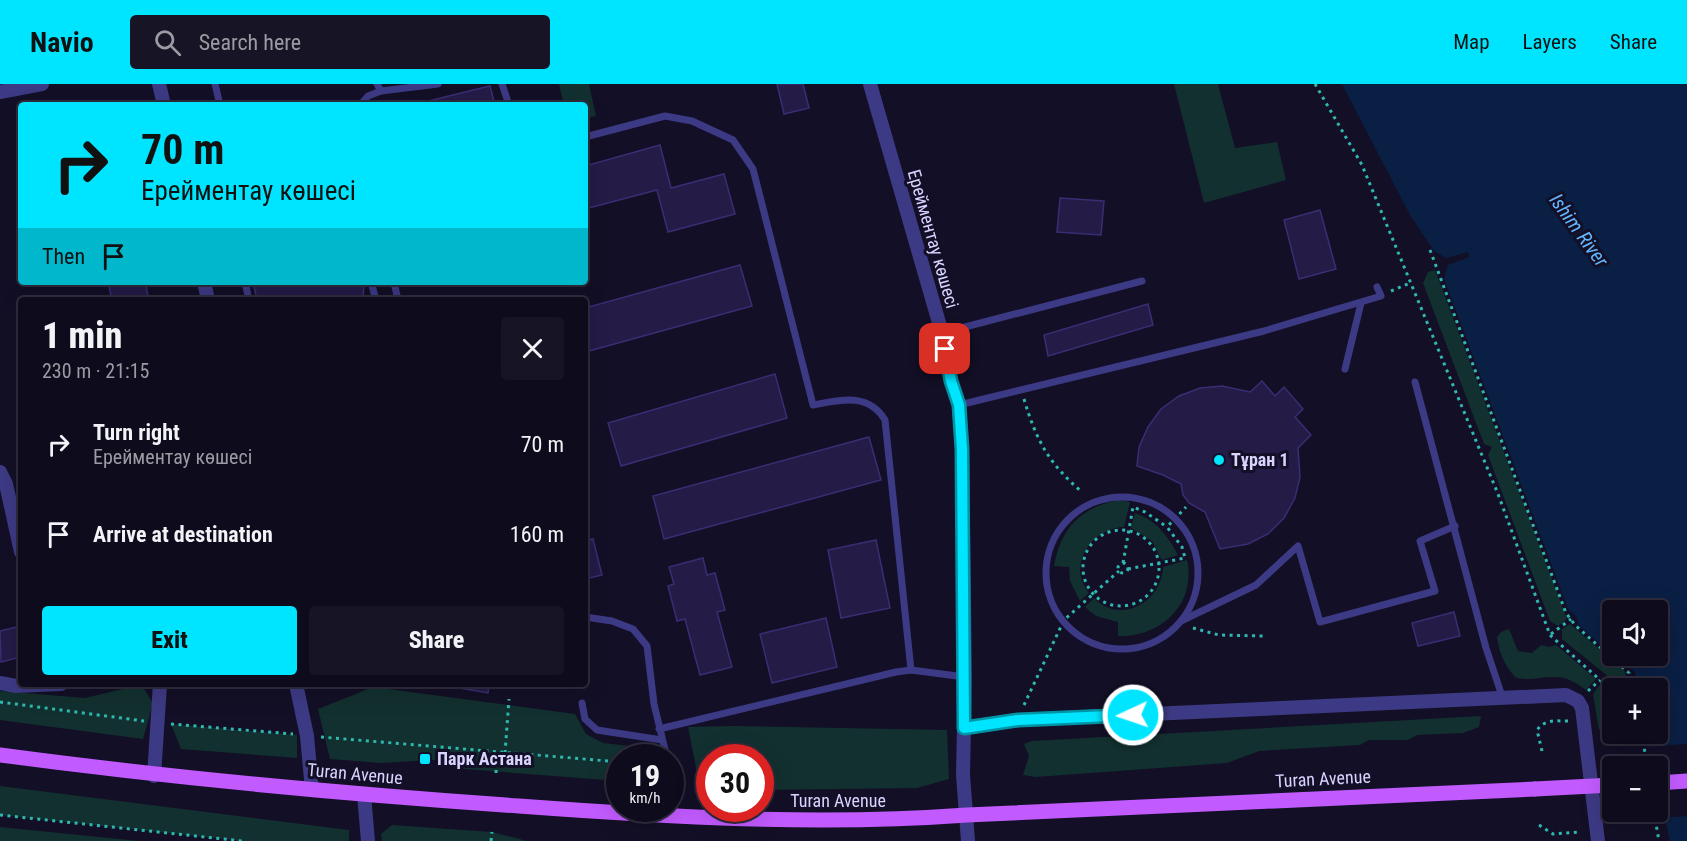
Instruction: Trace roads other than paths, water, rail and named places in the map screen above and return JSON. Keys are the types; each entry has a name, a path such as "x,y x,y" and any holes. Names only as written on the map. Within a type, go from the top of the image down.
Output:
{"main road":[{"name":"Turan Avenue","path":"0,755 154,776 364,795 606,812"},
{"path":"1668,782 1687,781"},
{"name":"Turan Avenue","path":"684,815 816,821 890,820 1602,786"}],"street":[{"path":"0,92 42,84"},
{"path":"159,84 163,102"},
{"name":"Ерейментау көшесі","path":"870,84 942,333 951,381 959,405 962,449 965,677 963,775 968,841"},
{"path":"0,472 6,484 18,538"},
{"path":"0,683 18,686"},
{"path":"154,776 155,687"},
{"path":"297,687 307,736 312,790"},
{"path":"964,728 1018,720 1566,695 1578,701 1582,708 1598,841"},
{"path":"364,795 368,841"}],"lane":[{"path":"215,84 219,102"},
{"path":"363,102 379,87 438,84"},
{"path":"502,84 508,102"},
{"path":"588,135 665,116 692,121 733,140 744,154 753,169 813,405 848,399 864,401 879,410 885,420 911,670"},
{"path":"942,333 1142,281"},
{"path":"959,405 1021,388 1264,331 1381,296 1377,287"},
{"path":"1345,369 1361,303"},
{"path":"1415,382 1486,648 1503,699"},
{"path":"1181,621 1195,591 1196,558 1189,537 1161,508 1145,500 1127,497 1109,498 1092,503 1063,524 1050,546 1045,571 1049,596 1063,621 1077,635 1098,646 1121,650 1144,646 1164,636 1181,621 1256,585 1298,546 1320,622 1435,591 1420,541 1455,526"},
{"path":"588,617 612,621 633,628 647,646 654,704 663,744"},
{"path":"660,729 911,670 965,677"},
{"path":"582,703 585,719 597,730 662,740"}],"water":[{"name":"Ishim River","path":"1342,84 1687,84 1687,841 1670,841 1666,822 1668,822 1668,756 1651,756 1648,744 1668,744 1668,678 1636,678 1635,672 1628,666 1668,666 1668,600 1602,600 1602,646 1580,627 1576,616 1568,609 1444,279 1448,265 1469,257 1468,252 1446,258 1434,251 1410,215"}],"place":[{"name":"Тұран 1","path":"1219,460"},
{"name":"Парк Астана","path":"425,759"}]}
